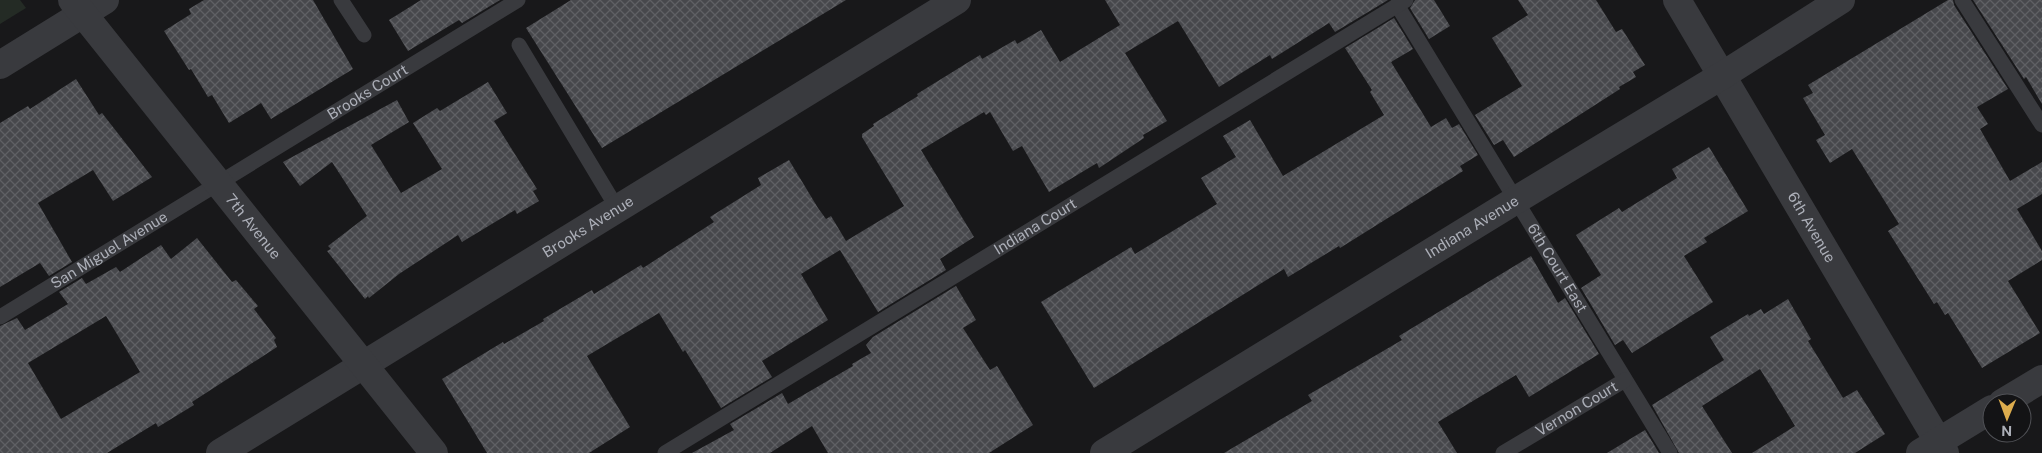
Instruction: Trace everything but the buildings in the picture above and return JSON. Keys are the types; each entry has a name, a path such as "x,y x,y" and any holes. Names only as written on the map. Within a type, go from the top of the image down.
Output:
{"street":[{"name":"Brooks Avenue","path":"220,453 956,0"},
{"name":"6th Avenue","path":"1677,0 1723,76 1934,449"},
{"name":"Indiana Avenue","path":"1104,453 1516,200 1723,76 1841,0"},
{"name":"7th Avenue","path":"87,4 217,183 434,453"},
{"path":"0,65 87,4"},
{"path":"2018,393 2042,378"},
{"path":"1934,449 1982,416"}],"lane":[{"path":"340,0 364,35"},
{"name":"Brooks Court","path":"217,183 518,0"},
{"path":"1962,0 2042,125"},
{"name":"6th Court East","path":"1401,3 1516,200 1670,453"},
{"name":"Indiana Court","path":"665,453 1401,3"},
{"path":"518,45 617,208"},
{"name":"San Miguel Avenue","path":"0,317 217,183"},
{"name":"Vernon Court","path":"1503,453 1625,380"}],"shaded area":[{"path":"0,0 20,0 26,8 0,24"}]}
